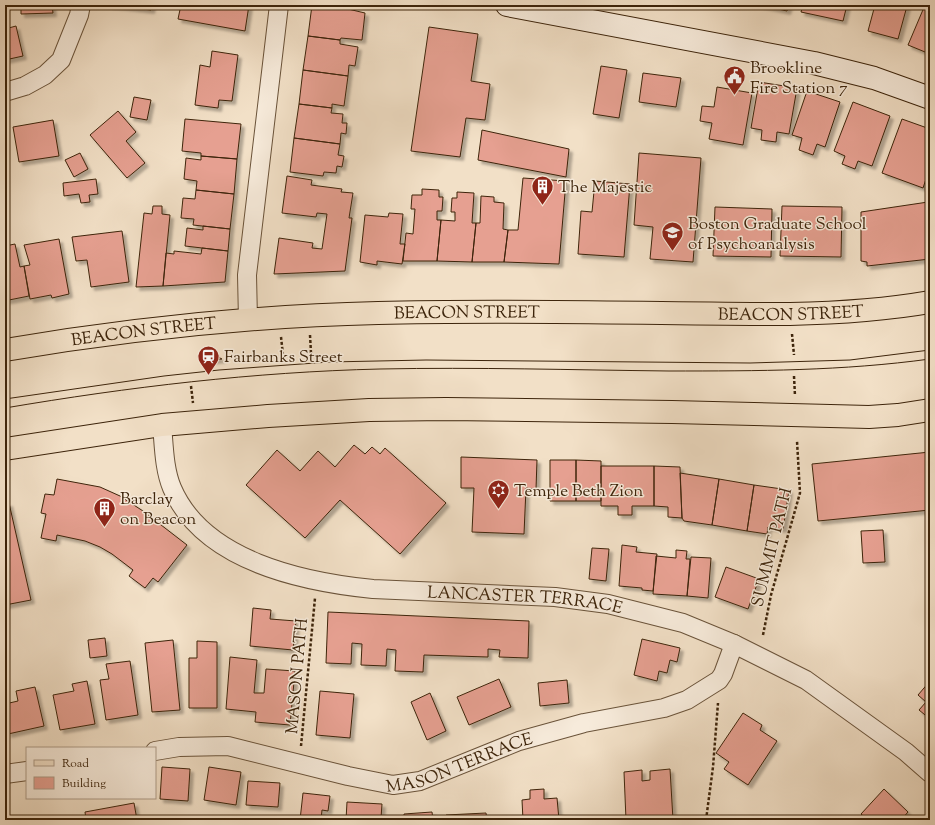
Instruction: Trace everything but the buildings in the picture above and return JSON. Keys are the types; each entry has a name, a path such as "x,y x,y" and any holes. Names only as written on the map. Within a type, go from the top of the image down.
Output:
{"main road":[{"path":"507,5 814,62 874,78 930,98"},
{"name":"BEACON STREET","path":"5,350 126,332 248,320 322,315 412,312 790,314 830,313 908,306 930,302"},
{"path":"908,306 930,316"},
{"path":"5,449 162,425 224,419 369,410 446,409 672,412 860,417 885,416 925,409"}],"street":[{"path":"5,92 25,86 45,75 61,60 79,15 81,5"},
{"path":"248,320 247,276 279,5"},
{"name":"LANCASTER TERRACE","path":"162,425 167,471 172,488 181,505 201,528 218,542 249,560 297,575 354,587 555,597 608,604 683,623 734,644 806,680 901,748 930,773"},
{"name":"MASON TERRACE","path":"156,750 179,747 228,746 348,776 393,785 420,780 519,741 584,723 664,708 687,700 718,680 723,674 734,644"},
{"path":"5,774 26,771"}],"path":[{"path":"309,329 311,353"},
{"path":"792,332 794,355"},
{"path":"281,334 283,355"},
{"path":"794,376 794,398"},
{"path":"191,386 192,392"},
{"name":"SUMMIT PATH","path":"763,635 771,595 800,493 797,441"},
{"name":"MASON PATH","path":"299,763 316,591"},
{"path":"706,820 713,767 718,702"}],"tram line":[{"path":"5,399 164,376 219,370 329,362 426,360 750,363 850,360 930,350"},
{"path":"5,408 145,387 286,373 453,368 669,371 767,370 865,366 930,359"}],"place":[{"name":"Brookline Fire Station 7","path":"734,96"},
{"name":"The Majestic","path":"542,206"},
{"name":"Boston Graduate School of Psychoanalysis","path":"672,252"},
{"name":"Fairbanks Street","path":"209,376"},
{"name":"Temple Beth Zion","path":"499,510"},
{"name":"Barclay on Beacon","path":"104,528"}]}
